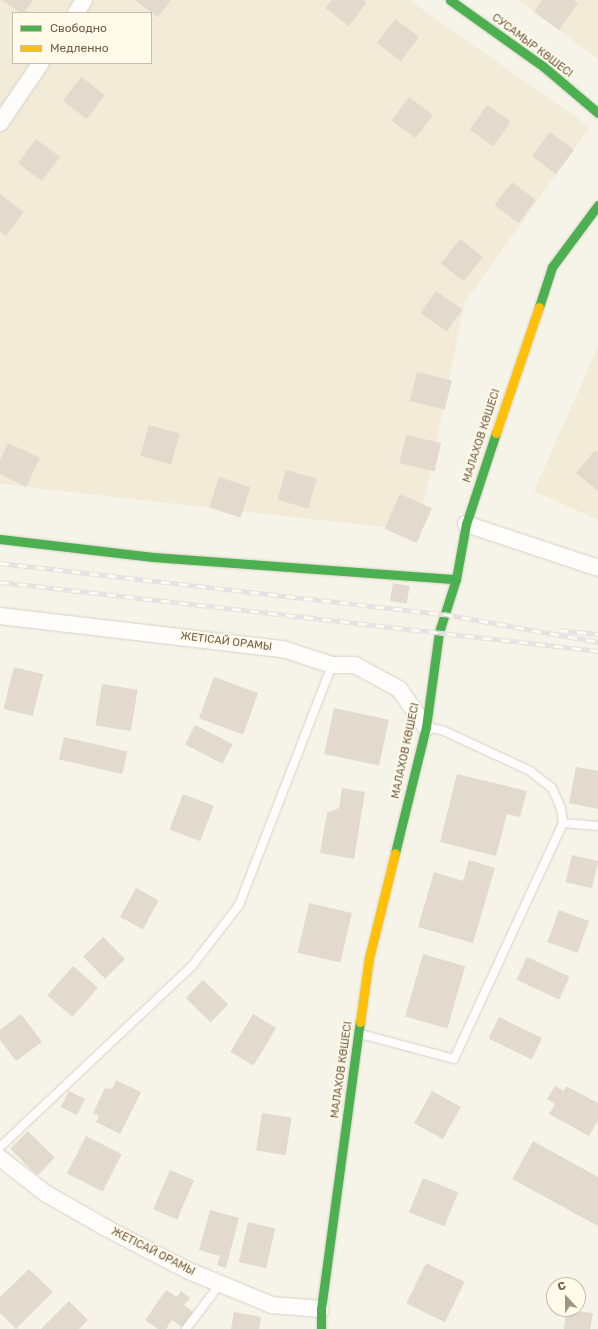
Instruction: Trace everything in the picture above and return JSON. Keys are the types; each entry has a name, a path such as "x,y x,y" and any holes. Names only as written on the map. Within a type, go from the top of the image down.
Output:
{"main road":[{"name":"СУСАМЫР КӨШЕСІ","path":"450,0 544,68 598,113"},
{"name":"МАЛАХОВ КӨШЕСІ","path":"320,1329 321,1309 369,958 426,727 439,632 456,579 466,524 552,267 598,205"},
{"path":"0,539 153,557 456,579"}],"street":[{"path":"77,12 84,0"},
{"path":"0,123 40,64"},
{"path":"466,524 598,568"},
{"name":"ЖЕТІСАЙ ОРАМЫ","path":"0,616 283,649 332,665 355,665 399,689 426,727"},
{"name":"ЖЕТІСАЙ ОРАМЫ","path":"0,1158 45,1193 99,1224 189,1271 272,1305 321,1309"}],"lane":[{"path":"0,1147 192,966 239,905 332,665"},
{"path":"359,1034 454,1059 563,823 561,808 552,788 530,771 442,730 426,727"},
{"path":"563,823 598,826"},
{"path":"186,1329 220,1284"}],"shaded area":[{"path":"0,0 409,0 590,127 465,302 418,531 0,484"},
{"path":"518,0 598,0 598,59"},
{"path":"598,347 598,520 534,491"}],"building":[{"path":"2,0 33,0 25,12 20,12"},
{"path":"135,0 171,0 158,17"},
{"path":"332,0 364,0 367,2 349,26 325,8"},
{"path":"542,0 574,0 578,3 559,30 534,12"},
{"path":"395,19 419,37 401,61 377,43"},
{"path":"81,77 105,95 87,119 63,101"},
{"path":"409,97 433,115 416,138 392,120"},
{"path":"487,105 511,122 494,146 470,130"},
{"path":"550,132 574,150 556,174 532,156"},
{"path":"36,139 60,157 42,181 18,163"},
{"path":"512,182 536,200 519,223 495,205"},
{"path":"0,194 24,212 6,236 0,231"},
{"path":"460,239 483,257 464,281 441,263"},
{"path":"436,291 462,309 447,331 421,313"},
{"path":"417,372 452,381 445,410 410,401"},
{"path":"149,425 180,434 171,465 140,456"},
{"path":"406,435 441,443 435,471 399,463"},
{"path":"8,443 40,458 26,487 0,474 0,460"},
{"path":"595,450 598,453 598,491 576,473"},
{"path":"286,470 317,479 308,509 277,500"},
{"path":"219,477 250,487 240,518 209,507"},
{"path":"400,494 432,508 417,543 385,529"},
{"path":"393,583 410,586 407,604 390,601"},
{"path":"14,667 43,674 33,716 4,709"},
{"path":"214,677 258,693 243,734 199,718"},
{"path":"102,684 138,690 131,731 95,725"},
{"path":"334,708 389,720 379,766 324,754"},
{"path":"195,725 232,744 222,764 185,745"},
{"path":"64,737 127,752 122,774 59,759"},
{"path":"576,767 598,771 598,809 569,803"},
{"path":"457,774 527,791 520,817 507,814 496,856 440,842"},
{"path":"342,788 365,792 354,859 320,853 327,813 339,808"},
{"path":"183,794 214,806 200,841 169,829"},
{"path":"572,855 598,861 592,888 566,882"},
{"path":"469,860 495,868 473,943 418,927 434,872 463,881"},
{"path":"136,888 159,901 143,929 120,917"},
{"path":"309,903 352,913 340,963 298,953"},
{"path":"559,910 589,921 577,953 547,942"},
{"path":"103,937 125,959 105,979 83,957"},
{"path":"423,954 465,966 447,1029 405,1016"},
{"path":"527,957 570,977 559,1000 516,980"},
{"path":"73,966 98,988 72,1017 47,995"},
{"path":"203,980 228,1004 211,1022 186,998"},
{"path":"21,1014 42,1042 16,1061 0,1040 0,1030"},
{"path":"253,1014 276,1028 253,1066 230,1052"},
{"path":"499,1017 542,1038 532,1060 488,1039"},
{"path":"116,1080 141,1092 120,1134 96,1122 99,1116 93,1113 105,1088 112,1089"},
{"path":"555,1086 564,1091 566,1086 598,1103 598,1120 589,1136 549,1114 555,1104 547,1099"},
{"path":"69,1091 85,1099 77,1115 61,1107"},
{"path":"432,1091 461,1107 443,1139 414,1123"},
{"path":"262,1113 292,1118 286,1155 256,1151"},
{"path":"28,1131 55,1158 37,1176 10,1149"},
{"path":"86,1136 122,1154 103,1192 67,1173"},
{"path":"533,1141 598,1177 598,1226 512,1179"},
{"path":"170,1170 194,1180 177,1220 153,1210"},
{"path":"423,1178 458,1192 444,1227 409,1212"},
{"path":"210,1210 239,1218 226,1268 217,1265 220,1256 199,1250"},
{"path":"248,1222 275,1228 266,1268 239,1262"},
{"path":"426,1263 465,1282 445,1322 406,1303"},
{"path":"29,1269 53,1292 16,1329 0,1313 0,1297"},
{"path":"166,1290 177,1297 181,1291 190,1298 184,1305 193,1312 183,1328 172,1320 166,1329 158,1329 145,1320"},
{"path":"69,1301 88,1320 79,1329 41,1329"},
{"path":"234,1312 261,1317 259,1329 231,1329"},
{"path":"586,1312 593,1313 590,1329 564,1329 565,1317 586,1317"}],"railway":[{"path":"0,563 444,614 598,642"},
{"path":"0,582 598,651"},
{"path":"559,630 598,634"}],"traffic: fast":[{"path":"450,0 544,67 598,113"},
{"path":"539,307 552,267 598,205"},
{"path":"395,853 426,727 439,632 456,579 466,524 496,433"},
{"path":"0,539 153,557 456,579"},
{"path":"321,1329 321,1309 360,1022"}],"traffic: slow":[{"path":"496,433 539,307"},
{"path":"360,1022 369,958 395,853"}]}
